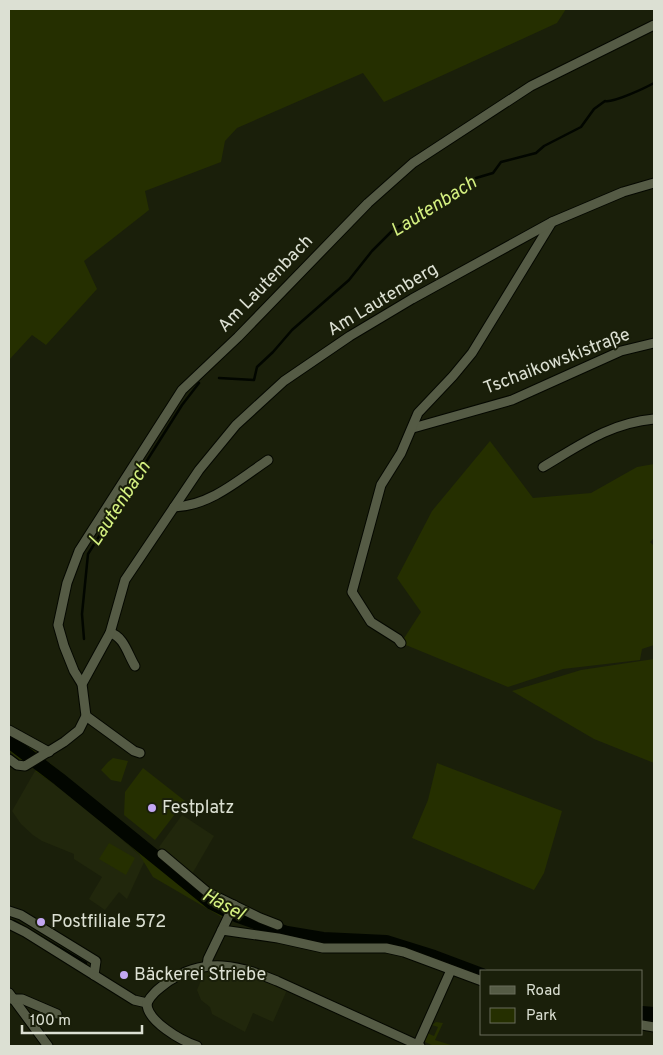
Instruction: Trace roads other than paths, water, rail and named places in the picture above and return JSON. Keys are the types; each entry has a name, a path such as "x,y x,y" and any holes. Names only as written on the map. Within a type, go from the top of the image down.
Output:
{"street":[{"name":"Am Lautenbach","path":"82,684 74,671 58,625 66,583 79,551 182,390 238,337 368,203 413,163 531,86 654,25"},
{"name":"Am Lautenberg","path":"82,684 110,633 125,580 137,560 199,470 236,424 284,381 350,336 405,303 552,222 623,192 654,183"},
{"name":"Tschaikowskistraße","path":"401,643 398,639 371,622 352,592 381,485 401,454 418,413 454,376 472,353 552,222"},
{"name":"Tschaikowskistraße","path":"413,428 512,400 621,352 654,343"},
{"path":"543,467 611,428 654,419"},
{"path":"174,508 184,507 216,495 268,460"},
{"path":"110,633 119,637 122,641 134,666"},
{"path":"9,758 21,766 27,765 64,742 79,730 86,716 82,684"},
{"path":"86,716 134,751 140,753"},
{"path":"9,730 46,754"},
{"path":"162,854 207,892 278,925"},
{"path":"207,966 208,959 234,905"},
{"path":"9,913 21,915 94,975 134,1000 147,1003"},
{"path":"9,924 96,961 94,975"},
{"path":"222,930 278,938 323,948 386,948 404,952 480,980"},
{"path":"197,1046 173,1035 150,1015 147,1008 147,1003 154,992 180,974 194,969 220,965 233,966 260,974 418,1046 451,970"},
{"path":"10,997 22,999 57,1014"},
{"path":"10,997 48,1046"}],"waterway":[{"name":"Lautenbach","path":"219,378 254,380 257,367 292,330 349,280 372,251 392,231 476,178 493,173 501,162 536,153 544,146 581,127 594,109 605,101 622,98 654,83"},
{"name":"Lautenbach","path":"84,639 82,614 88,554 182,405 199,383"},
{"name":"Hasel","path":"9,741 212,903 238,916 287,933 323,939 386,942 480,974"},
{"path":"14,921 86,963"},
{"name":"Hasel","path":"643,1013 654,1014"}],"place":[{"name":"Festplatz","path":"152,808"},
{"name":"Postfiliale 572","path":"41,922"},
{"name":"Bäckerei Striebe","path":"124,975"}]}
